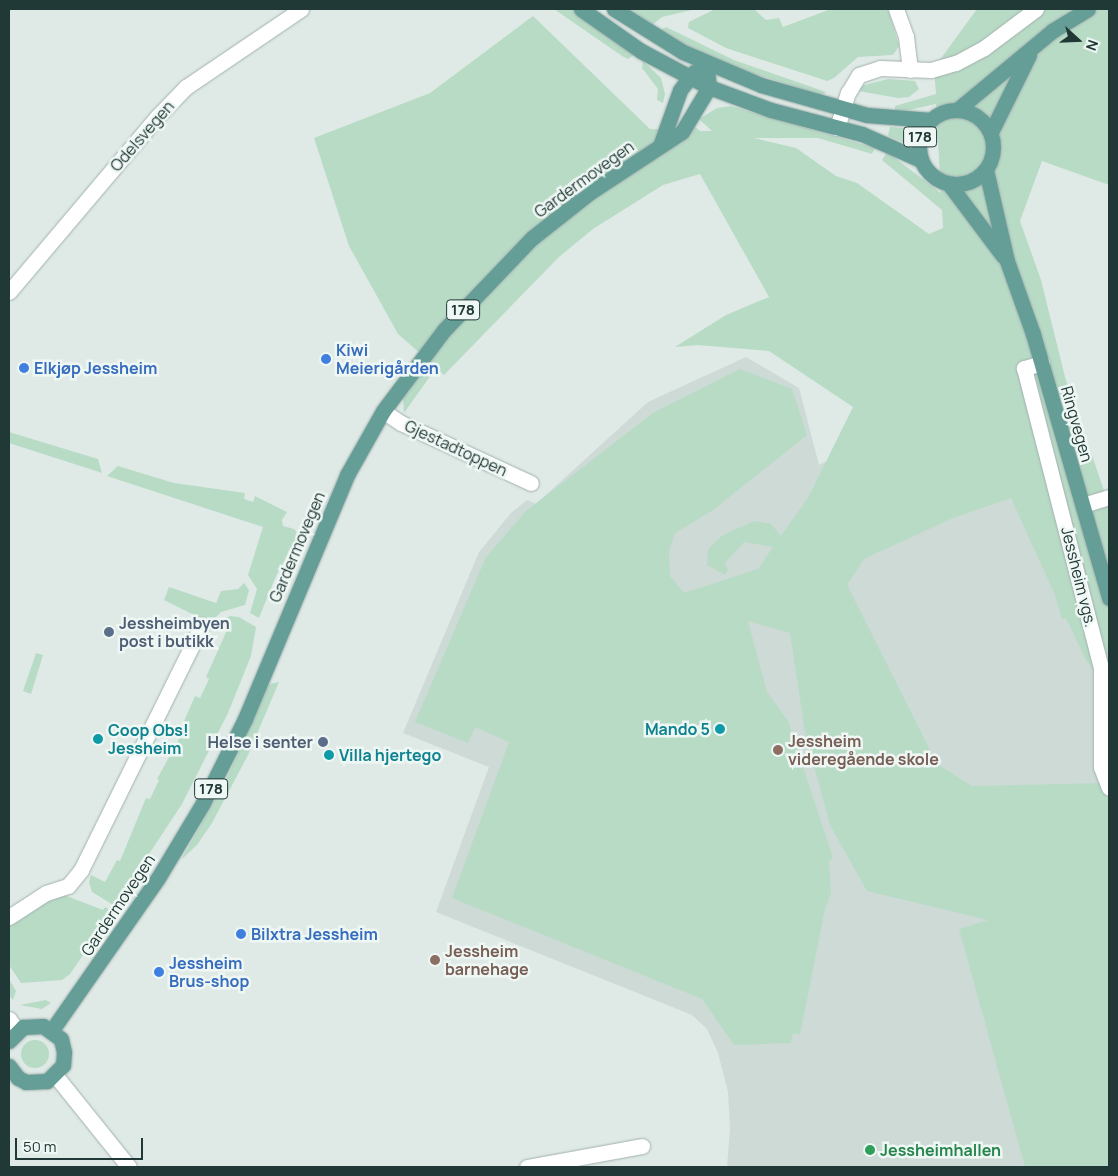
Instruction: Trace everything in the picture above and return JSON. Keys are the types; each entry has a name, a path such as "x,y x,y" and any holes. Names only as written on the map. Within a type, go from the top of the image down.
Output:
{"main road":[{"path":"581,9 617,36 709,87"},
{"path":"614,9 706,63 709,87"},
{"name":"178","path":"706,63 761,85 844,109 896,119 931,120 957,110 1033,47 1088,9"},
{"name":"178","path":"991,132 1033,47"},
{"name":"Gardermovegen","path":"660,146 663,130 688,77 706,63"},
{"name":"Gardermovegen","path":"52,1030 158,878 203,803 245,719 347,475 382,411 444,330 532,238 589,192 682,132 709,87"},
{"name":"178","path":"709,87 771,110 862,134 921,160 932,176 949,184"},
{"name":"178","path":"957,110 977,116 991,132 994,145 986,170"},
{"name":"178","path":"921,160 920,138 931,120"},
{"path":"949,184 970,183 986,170"},
{"name":"Ringvegen","path":"986,170 1007,262 1024,305 1042,363 1109,598"},
{"name":"Ringvegen","path":"949,184 1007,262"},
{"path":"9,1066 13,1084 36,1083 55,1075 62,1064 64,1052 61,1039 52,1030 33,1024 12,1030"}],"street":[{"name":"Odelsvegen","path":"9,292 157,117 186,87 302,9"},
{"path":"896,9 906,37 910,70"},
{"path":"837,128 853,83 859,75 880,68 931,70 956,63 999,38 1036,9"},
{"name":"Jessheim vgs.","path":"1042,363 1024,368 1101,667 1101,767 1109,788"},
{"name":"Gjestadtoppen","path":"382,411 401,423 531,483"},
{"path":"1083,505 1109,497"},
{"path":"9,917 46,893 68,886 80,870 202,626"},
{"path":"55,1075 129,1167"},
{"path":"527,1167 642,1146"}],"shaded area":[{"name":"Jessheim videregående skole","path":"746,357 799,388 819,465 1013,363 1107,662 1109,1167 727,1167 730,1129 728,1092 718,1053 707,1029 692,1015 436,912 489,767 403,733 479,552 511,513 527,500 536,504 648,402"}],"green space":[{"path":"554,9 573,9 634,55 628,59 622,56"},
{"path":"624,9 696,9 662,17 651,26"},
{"path":"715,9 754,9 766,20 779,18 783,27 831,9 888,9 899,46 893,55 858,57 834,78 827,81 726,48 688,28 689,22"},
{"name":"Jessheim videregående skole","path":"977,9 1109,9 1109,185 1042,161 1020,221 1041,280 1065,377 1109,505 1109,686 1087,662 1066,618 1062,619 1055,595 1011,498 953,518 864,559 847,585 937,764 972,786 1109,783 1109,1167 1025,1167 959,929 988,920 867,891 830,825 805,732 790,633 748,621 767,692 788,721 833,858 829,861 831,893 825,909 800,1035 793,1033 791,1043 734,1045 702,999 452,898 509,742 475,727 468,743 415,722 486,557 526,511 653,413 740,369 792,389 807,435 713,510 675,533 669,551 670,576 684,593 758,569 773,547 744,542 725,563 728,570 725,575 707,565 708,549 723,535 754,521 771,524 781,536 808,498 853,407 769,351 698,345 675,347 726,315 769,297 700,174 663,185 593,229 559,257 444,375 436,368 404,413 403,399 430,362 398,334 349,246 314,138 430,93 533,16 650,129 691,130 694,126 700,131 712,131 699,119 717,108 731,106 875,148 872,154 818,138 754,138 796,148 836,176 857,183 929,234 943,228 942,210 882,160 887,152 941,193 936,104 895,113 895,106 936,94 934,68"},
{"path":"666,27 734,60 826,92 822,95 726,65 659,31"},
{"path":"643,61 661,78 665,94 663,103 657,100 658,89 642,68"},
{"path":"888,79 915,81 919,89 909,97 898,98 858,91 861,86"},
{"path":"890,127 911,129 908,144 888,136"},
{"path":"9,432 98,459 102,473 9,443"},
{"path":"118,466 174,483 245,493 244,499 253,502 255,496 287,512 282,520 283,526 294,529 299,534 276,576 259,618 250,613 257,589 248,575 263,527 107,476"},
{"path":"244,583 249,590 245,605 221,612 210,623 164,600 169,587 216,603 221,591 238,589"},
{"path":"230,616 239,617 256,627 251,656 228,713 182,804 115,906 92,892 89,882 91,875 105,882 117,860 120,861 146,798 150,799 159,780 157,779 184,730 181,728 195,696 200,698 209,679 206,677 227,630 219,627 224,619"},
{"path":"36,653 43,655 31,694 23,691"},
{"path":"279,682 248,755 212,823 197,845 181,860 225,782 266,689 270,684"},
{"path":"64,895 103,910 105,907 113,911 70,974 62,980 21,983 9,965 9,925 48,898"},
{"path":"9,979 16,991 13,1000 9,996"},
{"path":"46,1000 51,1003 42,1009 20,1005"},
{"path":"35,1040 45,1044 49,1054 45,1064 35,1068 25,1064 21,1054 25,1044"}],"place":[{"name":"Kiwi Meierigården","path":"326,359"},
{"name":"Elkjøp Jessheim","path":"24,368"},
{"name":"Jessheimbyen post i butikk","path":"109,632"},
{"name":"Mando 5","path":"720,729"},
{"name":"Coop Obs! Jessheim","path":"98,739"},
{"name":"Helse i senter","path":"323,742"},
{"name":"Jessheim videregående skole","path":"778,750"},
{"name":"Villa hjertego","path":"329,755"},
{"name":"Bilxtra Jessheim","path":"241,934"},
{"name":"Jessheim barnehage","path":"435,960"},
{"name":"Jessheim Brus-shop","path":"159,972"},
{"name":"Jessheimhallen","path":"870,1150"}]}
